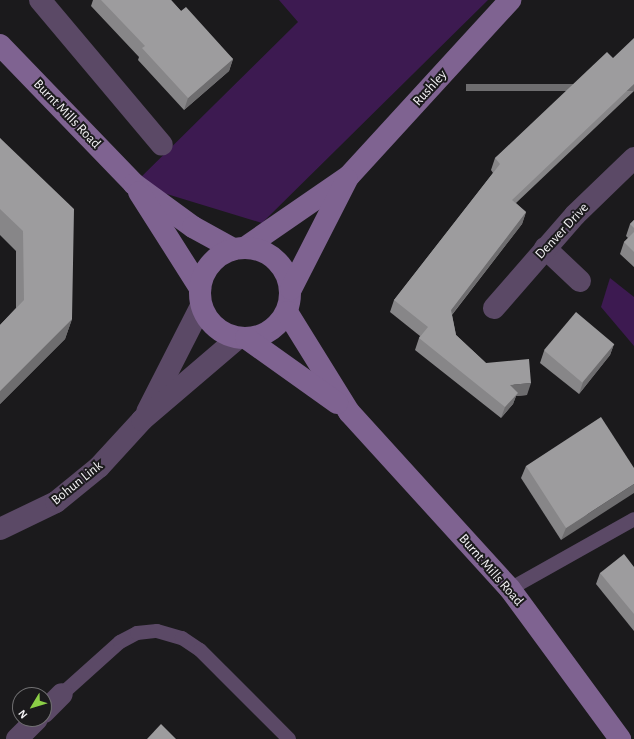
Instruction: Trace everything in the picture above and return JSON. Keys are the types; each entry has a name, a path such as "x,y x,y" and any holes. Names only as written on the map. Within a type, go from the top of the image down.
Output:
{"street":[{"path":"40,0 162,145"},
{"name":"Rushley","path":"239,248 349,176 510,0"},
{"name":"Burnt Mills Road","path":"0,45 134,184 193,227 239,248"},
{"name":"Denver Drive","path":"494,308 545,248 634,158"},
{"name":"Rushley","path":"291,289 349,176"},
{"name":"Burnt Mills Road","path":"134,184 201,297"},
{"path":"239,248 263,251 278,261 291,289 287,312 271,331 242,338 142,420 201,297 207,268 218,256 239,248"},
{"path":"545,248 580,281"},
{"path":"201,297 211,323 242,338"},
{"name":"Burnt Mills Road","path":"287,312 349,412 510,589 620,739"},
{"name":"Burnt Mills Road","path":"242,338 349,412"},
{"name":"Bohun Link","path":"0,529 56,502 99,467 142,420"},
{"path":"52,704 62,694"},
{"path":"17,739 29,727"},
{"path":"0,736 3,739"}],"lane":[{"path":"510,589 634,519"},
{"path":"62,694 120,642 137,633 157,631 182,638 200,650 289,739"}],"shaded area":[{"path":"279,0 488,0 262,223 134,184 298,22"},
{"path":"610,278 634,297 634,346 601,307"}],"building":[{"path":"101,0 171,0 181,11 186,7 233,59 188,98 142,48 145,46"},
{"path":"634,38 634,84 512,200 526,212 451,310 456,335 486,363 529,359 531,383 510,385 518,393 505,407 419,338 428,327 394,300 500,164 495,158 607,52 613,58"},
{"path":"0,138 74,209 72,319 0,391 0,325 24,300 23,231 0,209"},
{"path":"634,220 634,228 630,224"},
{"path":"634,232 634,252 624,242"},
{"path":"576,312 614,344 582,382 544,350"},
{"path":"601,417 634,468 634,484 566,528 526,466"},
{"path":"624,554 634,567 634,614 600,573"},
{"path":"161,724 176,739 147,739"}]}
